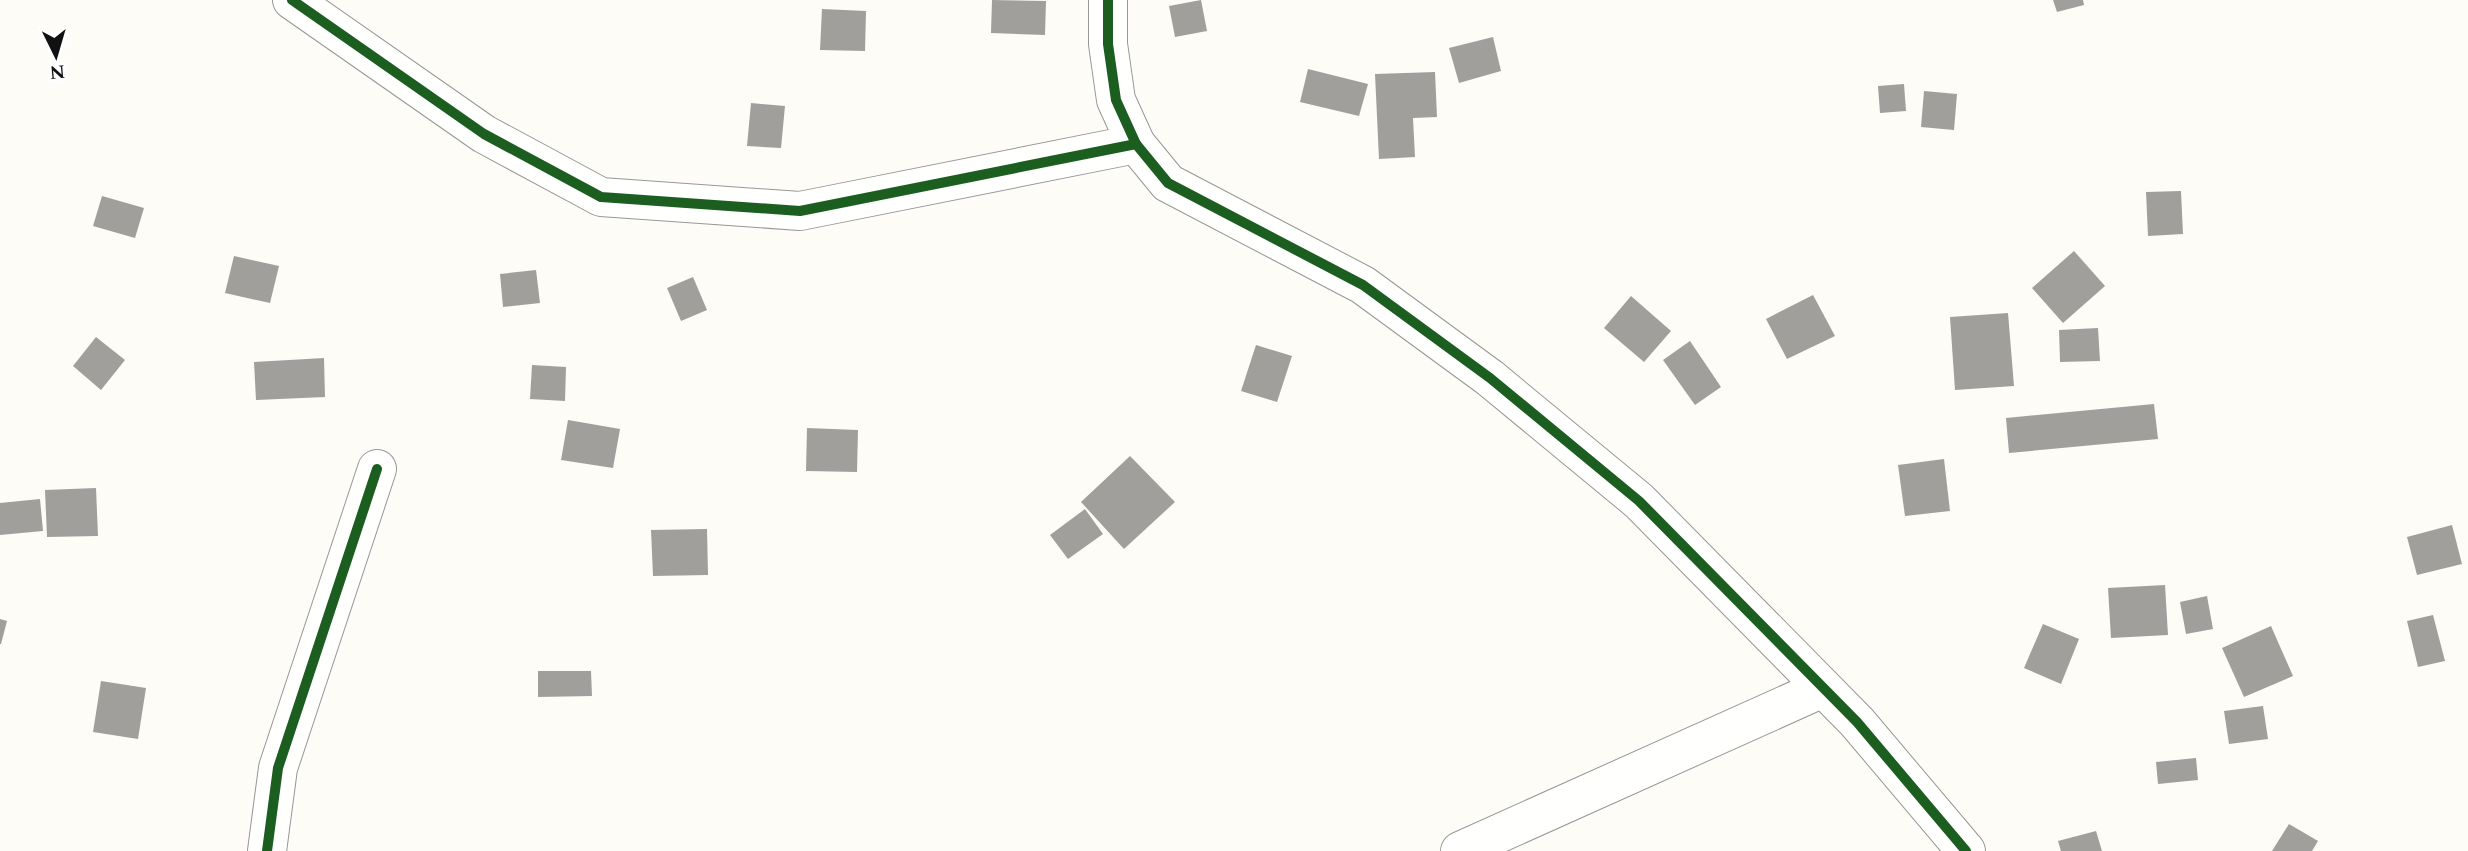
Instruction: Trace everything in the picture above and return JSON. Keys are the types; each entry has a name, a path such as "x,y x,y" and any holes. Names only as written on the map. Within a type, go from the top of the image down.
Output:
{"street":[{"path":"292,0 484,134 601,197 800,211 1136,144"},
{"path":"1108,0 1108,44 1116,100 1136,144 1168,183 1363,285 1490,377 1639,501 1857,722 1966,851"},
{"path":"267,851 278,768 377,469"},
{"path":"1461,851 1823,688"}],"building":[{"path":"992,0 1046,1 1045,35 991,33"},
{"path":"1201,0 1207,31 1175,37 1169,6"},
{"path":"2053,0 2083,0 2084,5 2057,12"},
{"path":"822,9 866,11 865,51 820,50"},
{"path":"1493,37 1501,71 1459,83 1449,48"},
{"path":"1308,69 1368,84 1359,116 1300,102"},
{"path":"1435,72 1437,117 1413,118 1415,157 1379,159 1375,74"},
{"path":"1904,84 1906,111 1880,113 1878,86"},
{"path":"1924,91 1957,94 1954,130 1921,127"},
{"path":"751,103 785,106 781,148 747,146"},
{"path":"2181,191 2183,234 2148,236 2146,192"},
{"path":"102,196 144,208 135,238 93,226"},
{"path":"2074,251 2105,286 2063,323 2032,288"},
{"path":"234,256 279,266 270,303 225,293"},
{"path":"536,270 540,303 503,307 500,274"},
{"path":"693,277 707,310 681,321 667,288"},
{"path":"1813,295 1835,336 1787,359 1766,319"},
{"path":"1631,296 1671,331 1644,362 1604,328"},
{"path":"2008,313 2014,386 1955,390 1950,317"},
{"path":"2098,328 2100,361 2060,362 2059,330"},
{"path":"96,337 125,360 101,390 73,366"},
{"path":"1690,341 1721,387 1695,405 1663,360"},
{"path":"1256,345 1292,356 1277,402 1241,391"},
{"path":"324,358 325,397 256,400 254,362"},
{"path":"532,365 566,367 565,401 530,399"},
{"path":"2154,404 2158,439 2009,453 2006,418"},
{"path":"568,420 620,429 613,468 561,460"},
{"path":"807,428 858,430 857,472 806,471"},
{"path":"1130,456 1175,502 1124,549 1081,502"},
{"path":"1944,459 1950,511 1905,516 1898,465"},
{"path":"96,488 98,536 47,537 45,490"},
{"path":"40,499 43,531 0,535 0,503"},
{"path":"1085,509 1103,534 1068,559 1050,535"},
{"path":"2452,525 2462,564 2417,575 2407,537"},
{"path":"707,529 708,575 653,576 651,530"},
{"path":"2165,585 2168,635 2111,638 2108,588"},
{"path":"2207,596 2213,629 2186,634 2180,602"},
{"path":"2433,615 2445,661 2418,667 2407,621"},
{"path":"0,619 7,621 1,644 0,644"},
{"path":"2043,624 2079,639 2061,684 2024,668"},
{"path":"2271,626 2293,676 2244,697 2222,648"},
{"path":"538,671 591,671 592,696 538,697"},
{"path":"101,681 146,688 138,739 93,732"},
{"path":"2263,706 2268,739 2229,744 2224,711"},
{"path":"2196,758 2198,780 2158,784 2156,762"},
{"path":"2289,824 2318,841 2312,851 2272,851"},
{"path":"2096,831 2102,851 2061,851 2058,841"}],"cycle path":[{"path":"292,0 484,134 601,197 800,211 1136,144"},
{"path":"1108,0 1108,44 1116,100 1136,144 1168,183 1363,285 1490,378 1639,501 1857,722 1966,851"},
{"path":"267,851 278,768 377,469"}]}
